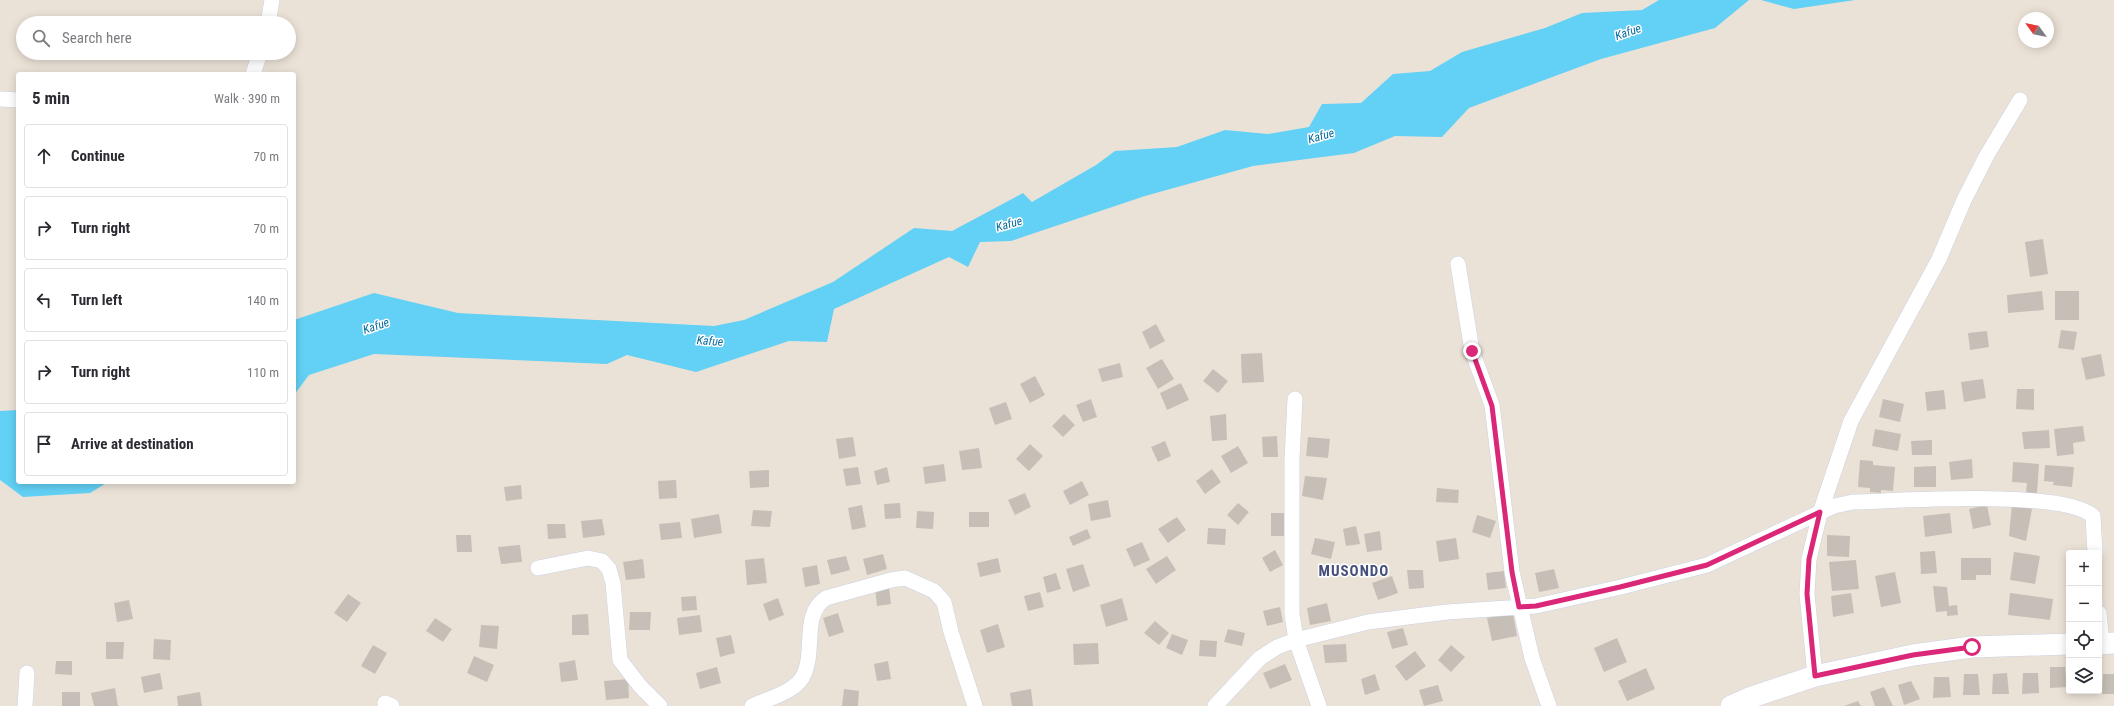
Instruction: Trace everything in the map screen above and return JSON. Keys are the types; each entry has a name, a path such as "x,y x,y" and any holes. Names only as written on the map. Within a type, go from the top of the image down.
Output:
{"street":[{"path":"269,16 272,0"},
{"path":"254,72 258,60"},
{"path":"0,100 16,100"},
{"path":"1815,676 1807,594 1809,559 1820,512 1851,421 1939,259 1964,200 1987,155 2020,100"},
{"path":"1458,264 1472,351 1492,406 1512,572 1519,607 1532,658 1549,706"},
{"path":"1295,399 1292,459 1292,614 1296,640 1319,706"},
{"path":"1216,706 1260,658 1277,647 1296,640 1368,622 1447,612 1536,606 1605,591 1707,565 1834,506 1860,502 2001,499 2027,500 2070,506 2088,512 2093,516 2095,550"},
{"path":"538,568 588,558 602,561 609,568 613,583 620,660 640,686 660,706"},
{"path":"752,706 791,688 802,678 808,660 812,617 820,601 890,580 905,578 934,591 944,602 951,632 975,706"},
{"path":"2101,622 2105,643"},
{"path":"1731,706 1756,695 1815,676 1940,651 1972,647 2066,644"},
{"path":"25,706 27,673"}],"water":[{"name":"Kafue","path":"1659,0 1749,0 1715,28 1601,59 1469,108 1442,137 1395,136 1354,153 1253,166 1145,196 1011,241 980,242 968,267 949,257 834,309 827,342 789,341 696,372 627,355 607,364 374,354 309,375 296,392 296,319 374,293 458,313 714,326 744,320 833,282 914,228 952,231 1023,193 1032,202 1096,165 1115,151 1177,147 1225,130 1268,134 1309,127 1322,104 1361,103 1393,74 1430,71 1462,52 1545,28 1582,13 1642,10"},
{"path":"1761,0 1855,0 1794,9"},
{"path":"16,410 16,484 105,484 90,493 23,497 0,480 0,411"}],"building":[{"path":"2043,239 2048,274 2030,277 2025,242"},
{"path":"2042,291 2044,310 2008,313 2007,295"},
{"path":"2055,291 2079,291 2079,320 2055,320"},
{"path":"1156,324 1165,341 1150,349 1142,332"},
{"path":"2061,330 2077,332 2074,350 2058,348"},
{"path":"1987,331 1989,347 1970,350 1968,333"},
{"path":"1262,353 1264,382 1242,383 1241,354"},
{"path":"2101,354 2105,376 2086,380 2081,358"},
{"path":"1162,359 1174,379 1158,389 1146,368"},
{"path":"1120,363 1123,377 1102,382 1098,369"},
{"path":"1213,369 1228,381 1218,393 1203,381"},
{"path":"1035,376 1045,395 1030,403 1020,384"},
{"path":"1983,379 1986,398 1964,402 1961,382"},
{"path":"1181,383 1189,400 1167,410 1160,393"},
{"path":"2017,389 2034,389 2034,410 2016,409"},
{"path":"1944,390 1946,409 1927,411 1925,392"},
{"path":"1091,399 1097,417 1083,422 1076,405"},
{"path":"1883,399 1904,404 1900,422 1879,417"},
{"path":"1006,402 1012,419 995,425 989,408"},
{"path":"1064,414 1075,425 1063,437 1052,426"},
{"path":"1226,414 1227,440 1212,441 1210,416"},
{"path":"2083,426 2085,441 2073,443 2074,454 2057,456 2054,429"},
{"path":"1875,429 1901,434 1898,451 1872,446"},
{"path":"2049,430 2050,448 2024,449 2022,432"},
{"path":"1277,436 1278,457 1263,457 1262,437"},
{"path":"853,437 856,456 839,459 836,439"},
{"path":"1308,437 1330,439 1328,458 1306,456"},
{"path":"1932,440 1932,455 1912,455 1911,441"},
{"path":"1165,441 1171,456 1158,462 1151,447"},
{"path":"1030,444 1043,456 1029,471 1016,459"},
{"path":"1238,446 1248,463 1231,473 1221,456"},
{"path":"979,448 982,468 962,470 959,451"},
{"path":"1972,459 1973,478 1951,480 1949,462"},
{"path":"1860,460 1873,461 1873,465 1895,467 1893,491 1881,490 1881,493 1870,492 1870,488 1858,487"},
{"path":"2013,462 2039,464 2037,493 2026,493 2027,483 2012,482"},
{"path":"944,464 946,481 925,484 923,467"},
{"path":"2045,465 2074,467 2072,487 2053,485 2054,482 2044,481"},
{"path":"1936,466 1936,487 1914,487 1914,467"},
{"path":"858,467 861,484 846,486 843,469"},
{"path":"887,467 890,482 877,485 874,471"},
{"path":"1212,469 1221,482 1205,494 1196,481"},
{"path":"769,470 769,487 750,488 749,471"},
{"path":"1305,476 1327,478 1323,500 1302,496"},
{"path":"676,480 677,498 659,499 658,481"},
{"path":"1082,481 1089,495 1070,505 1063,491"},
{"path":"521,485 522,499 506,501 504,487"},
{"path":"1437,488 1459,490 1458,503 1436,502"},
{"path":"1025,493 1031,507 1015,515 1008,500"},
{"path":"1108,500 1111,517 1091,521 1088,504"},
{"path":"900,503 901,518 885,519 884,504"},
{"path":"1238,503 1249,512 1238,525 1227,515"},
{"path":"2012,504 2032,509 2026,541 2009,536"},
{"path":"862,505 866,527 852,530 848,508"},
{"path":"1987,505 1991,525 1973,529 1969,509"},
{"path":"753,510 772,511 770,527 751,526"},
{"path":"917,511 934,512 933,529 916,528"},
{"path":"969,512 989,512 989,527 969,527"},
{"path":"1271,513 1288,513 1288,536 1271,536"},
{"path":"1950,513 1952,533 1925,537 1923,516"},
{"path":"719,514 722,533 694,538 691,519"},
{"path":"1477,515 1496,521 1490,538 1472,532"},
{"path":"1177,517 1186,530 1168,543 1158,529"},
{"path":"602,519 605,535 583,538 581,521"},
{"path":"680,522 682,538 661,540 659,524"},
{"path":"547,524 565,524 566,538 548,539"},
{"path":"1356,526 1360,544 1346,546 1343,529"},
{"path":"1208,528 1226,529 1225,545 1207,544"},
{"path":"1087,529 1091,538 1073,546 1069,537"},
{"path":"1380,531 1382,550 1367,552 1364,534"},
{"path":"456,535 471,535 472,552 457,552"},
{"path":"1827,535 1850,536 1849,557 1827,556"},
{"path":"1315,538 1335,542 1331,559 1311,554"},
{"path":"1456,538 1459,559 1439,562 1436,541"},
{"path":"1142,542 1150,560 1134,567 1126,549"},
{"path":"520,545 522,562 501,564 498,547"},
{"path":"1275,550 1283,565 1270,572 1262,558"},
{"path":"1935,551 1937,573 1921,574 1920,552"},
{"path":"2014,552 2040,556 2035,584 2010,580"},
{"path":"883,554 887,569 867,575 863,559"},
{"path":"846,556 850,570 831,575 827,560"},
{"path":"1167,556 1176,570 1156,584 1146,569"},
{"path":"764,558 767,583 747,585 745,560"},
{"path":"998,558 1001,572 980,577 977,563"},
{"path":"1961,558 1991,558 1991,575 1976,575 1976,580 1961,580"},
{"path":"643,559 645,578 626,580 623,562"},
{"path":"1856,560 1859,589 1832,591 1829,562"},
{"path":"1083,564 1090,586 1073,592 1066,569"},
{"path":"817,565 820,584 805,587 802,568"},
{"path":"1554,569 1559,588 1539,592 1535,573"},
{"path":"1407,570 1423,570 1424,588 1409,589"},
{"path":"1504,571 1506,588 1488,590 1486,573"},
{"path":"1895,572 1901,603 1881,607 1875,576"},
{"path":"1056,573 1061,589 1047,593 1043,577"},
{"path":"1392,576 1398,593 1378,600 1372,583"},
{"path":"1933,586 1947,587 1949,606 1957,605 1958,615 1947,616 1947,611 1936,612"},
{"path":"889,587 891,604 877,606 875,588"},
{"path":"1040,592 1044,607 1028,611 1024,596"},
{"path":"1851,593 1854,613 1833,617 1831,596"},
{"path":"2010,593 2053,599 2050,620 2008,615"},
{"path":"348,594 361,603 347,622 334,613"},
{"path":"696,596 697,610 682,611 681,597"},
{"path":"778,598 784,615 769,621 763,604"},
{"path":"1122,598 1128,620 1106,627 1100,605"},
{"path":"129,600 133,619 117,622 114,603"},
{"path":"1327,603 1331,621 1310,625 1307,608"},
{"path":"1280,607 1283,622 1267,626 1263,611"},
{"path":"630,612 651,612 650,630 629,630"},
{"path":"838,613 844,632 829,637 823,618"},
{"path":"1513,613 1517,636 1492,641 1487,618"},
{"path":"588,614 589,635 572,635 572,615"},
{"path":"700,615 702,632 679,635 677,618"},
{"path":"435,618 452,629 443,642 426,631"},
{"path":"1155,621 1169,633 1159,645 1144,633"},
{"path":"998,624 1005,647 987,653 980,630"},
{"path":"481,625 499,626 497,649 479,647"},
{"path":"1403,628 1408,645 1392,649 1387,632"},
{"path":"1228,629 1245,633 1242,646 1224,642"},
{"path":"1172,634 1188,640 1182,655 1166,648"},
{"path":"731,635 735,653 720,657 716,638"},
{"path":"1617,638 1627,662 1604,672 1594,648"},
{"path":"154,639 171,640 170,660 153,659"},
{"path":"1200,640 1217,641 1216,657 1199,656"},
{"path":"106,642 124,642 123,659 106,659"},
{"path":"1098,643 1099,664 1074,665 1073,644"},
{"path":"1346,644 1347,662 1325,663 1323,645"},
{"path":"373,645 387,653 375,674 361,666"},
{"path":"1451,645 1465,657 1451,672 1438,660"},
{"path":"1415,651 1426,666 1406,681 1395,666"},
{"path":"474,656 494,665 487,682 467,673"},
{"path":"575,660 578,680 561,682 559,663"},
{"path":"56,661 72,661 72,675 55,674"},
{"path":"888,661 891,679 877,681 874,664"},
{"path":"1285,664 1292,680 1270,689 1263,673"},
{"path":"717,667 721,683 700,689 696,673"},
{"path":"2050,667 2065,667 2066,687 2050,688"},
{"path":"1646,668 1655,689 1627,701 1618,681"},
{"path":"160,673 163,689 144,693 141,677"},
{"path":"2007,673 2009,694 1992,694 1993,674"},
{"path":"2023,673 2038,673 2039,693 2022,694"},
{"path":"1375,674 1380,690 1365,695 1361,679"},
{"path":"1964,674 1978,674 1980,695 1963,695"},
{"path":"2103,674 2114,674 2114,694 2102,694"},
{"path":"1934,677 1949,677 1951,697 1933,698"},
{"path":"628,679 629,698 606,700 604,681"},
{"path":"1911,681 1920,699 1904,705 1898,685"},
{"path":"1438,685 1443,701 1424,706 1419,690"},
{"path":"1884,687 1893,706 1875,706 1870,692"},
{"path":"115,688 118,706 94,706 91,693"},
{"path":"844,689 859,691 858,706 842,706"},
{"path":"1031,689 1033,706 1012,706 1010,693"},
{"path":"62,692 80,692 80,706 62,706"},
{"path":"200,692 202,706 178,706 177,696"},
{"path":"1858,701 1861,706 1844,706"}],"district":[{"name":"MUSONDO","path":"1354,571"}],"route":[{"path":"1472,351 1492,406 1512,572 1519,607 1536,606 1707,565 1820,512 1809,559 1807,594 1815,676 1913,655 1972,647"}]}
